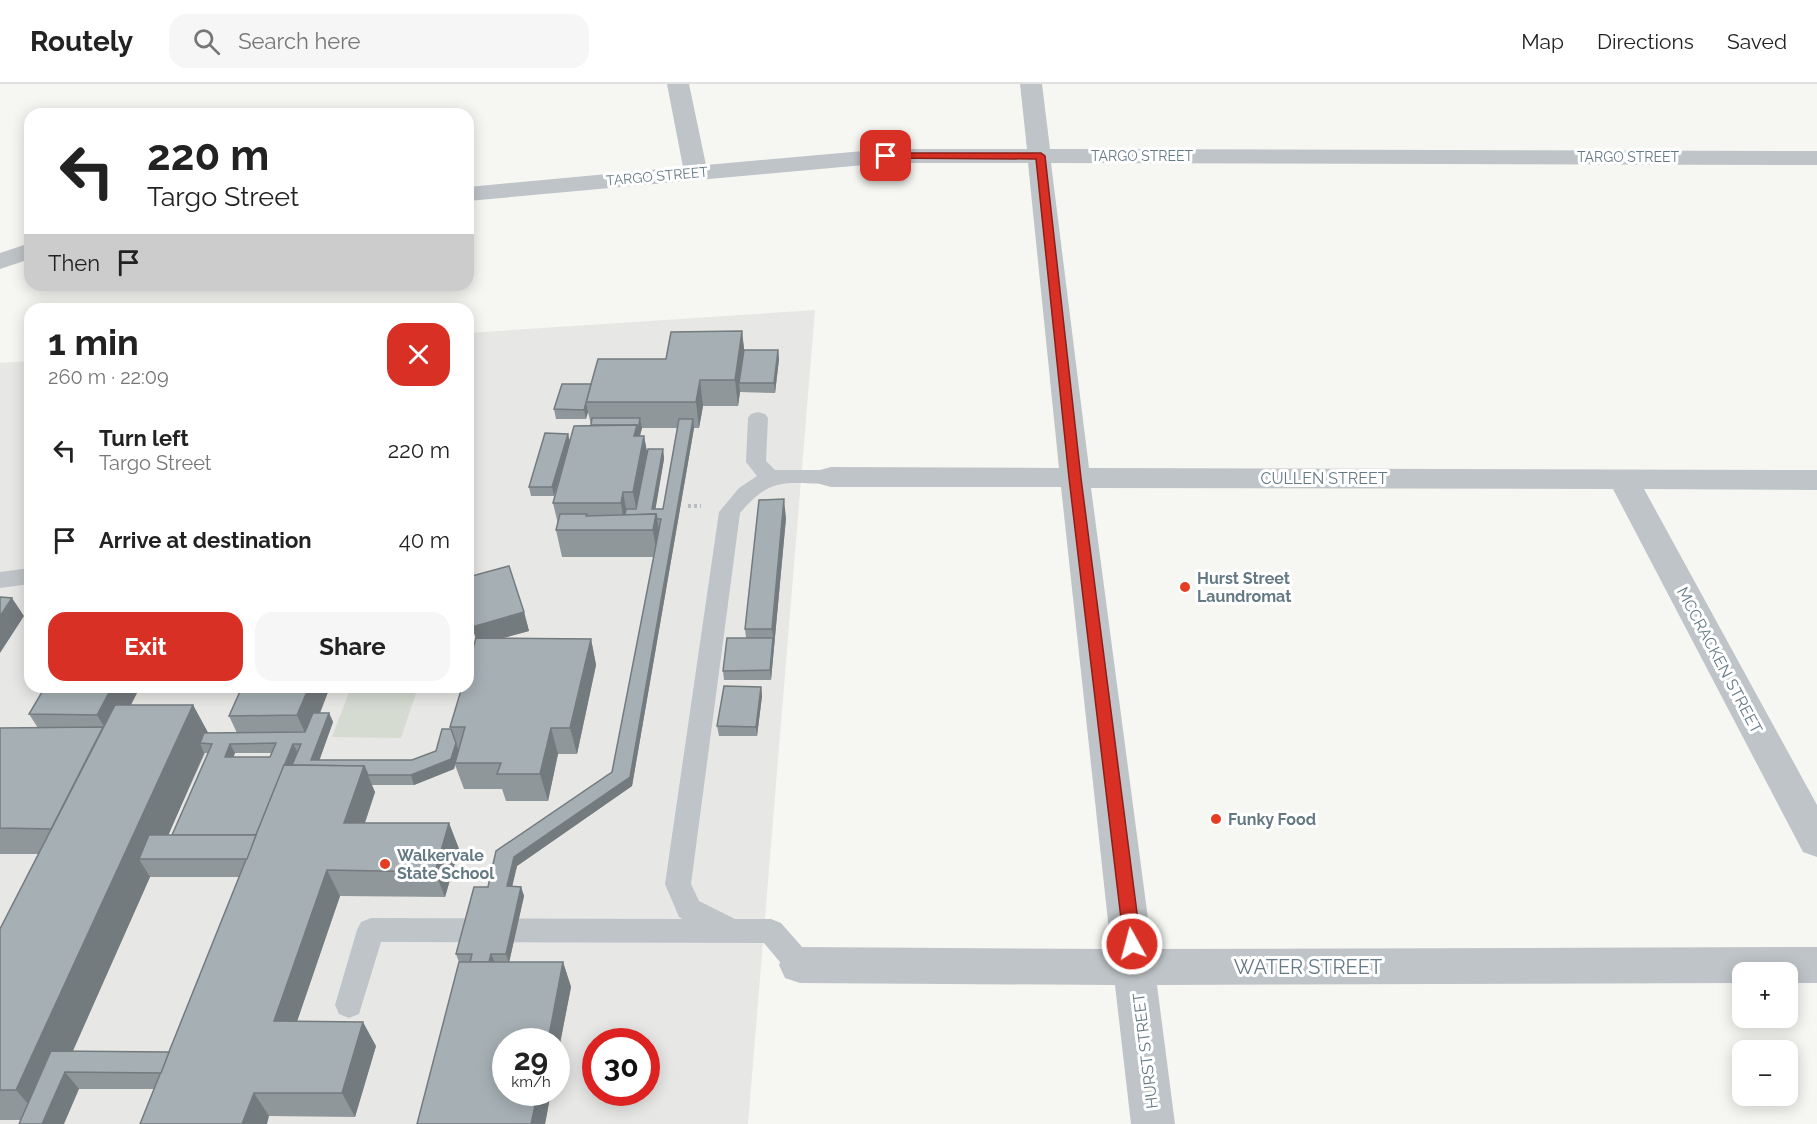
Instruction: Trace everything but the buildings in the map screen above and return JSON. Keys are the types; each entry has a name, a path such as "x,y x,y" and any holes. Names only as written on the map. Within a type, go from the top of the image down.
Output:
{"street":[{"path":"678,84 696,172"},
{"name":"HURST STREET","path":"1031,84 1041,156 1075,478 1153,1124"},
{"name":"TARGO STREET","path":"474,193 886,156 1817,158"},
{"path":"0,261 24,253"},
{"name":"CULLEN STREET","path":"831,477 1817,480"},
{"name":"MCCRACKEN STREET","path":"1623,479 1817,841"},
{"name":"WATER STREET","path":"800,965 1817,966"}],"lane":[{"path":"758,418 756,462 770,477"},
{"path":"737,930 689,909 678,884 730,512 746,493 770,477 831,477"},
{"path":"0,580 24,577"},
{"path":"349,1005 371,930 771,931 800,965"}],"shaded area":[{"name":"Walkervale State School","path":"815,310 748,1124 0,1124 0,363 24,361 24,693 474,693 474,333"},
{"path":"349,693 416,693 401,738 332,737"}],"place":[{"name":"Hurst Street Laundromat","path":"1185,587"},
{"name":"Funky Food","path":"1216,819"},
{"name":"Walkervale State School","path":"385,864"}],"route":[{"path":"886,156 1041,156 1075,478 1132,944"}]}
